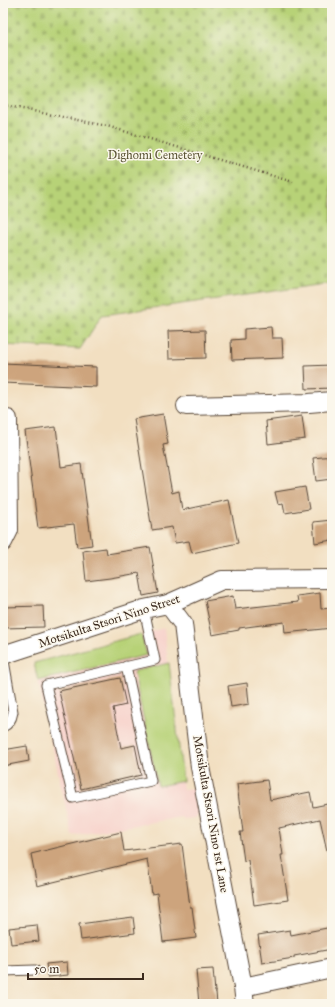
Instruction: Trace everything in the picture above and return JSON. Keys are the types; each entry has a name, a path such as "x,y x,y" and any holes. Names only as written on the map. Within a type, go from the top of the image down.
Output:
{"street":[{"path":"186,406 332,401"},
{"path":"3,542 9,530 8,419"},
{"name":"Motsikulta Stsori Nino Street","path":"3,655 144,609 168,604 222,580 332,579"},
{"name":"Motsikulta Stsori Nino 1st Lane","path":"168,604 183,624 200,767 244,995"},
{"path":"244,995 332,968"}],"lane":[{"path":"126,666 151,781 73,798 46,685 126,666 156,660 144,609"},
{"path":"3,655 13,712 12,719 3,727"},
{"path":"3,971 34,970"}],"path":[{"path":"3,105 107,126 292,182"}],"shaded area":[{"path":"164,628 183,789 196,788 200,812 195,818 183,819 182,817 72,836 34,663"}],"green space":[{"name":"Dighomi Cemetery","path":"3,3 332,3 332,283 102,315 80,349 3,345"},
{"path":"141,634 147,655 38,681 34,663"},
{"path":"169,663 183,781 158,786 134,674 135,671"}],"building":[{"path":"271,327 272,338 282,338 283,358 232,360 231,340 244,339 244,329"},
{"path":"205,330 206,358 169,359 168,331"},
{"path":"3,363 96,367 96,387 3,383"},
{"path":"332,365 332,388 306,389 305,366"},
{"path":"163,414 168,444 163,445 172,493 179,491 182,510 229,500 238,543 192,553 189,541 175,543 172,527 152,530 134,419"},
{"path":"302,416 305,439 268,444 266,421"},
{"path":"56,427 61,467 81,464 92,545 77,547 74,524 38,528 25,431"},
{"path":"332,456 332,479 316,481 313,458"},
{"path":"305,487 309,509 285,513 283,503 278,504 275,492"},
{"path":"332,520 332,540 315,543 313,522"},
{"path":"150,547 158,593 143,596 139,573 86,581 83,551 106,548 107,554"},
{"path":"320,593 321,609 332,608 332,628 285,633 284,622 239,628 239,630 212,635 205,601 233,596 235,609 298,602 297,596"},
{"path":"43,606 44,627 3,628 3,607"},
{"path":"120,678 126,705 113,708 121,748 135,745 141,775 81,789 59,691"},
{"path":"247,683 249,704 231,707 228,686"},
{"path":"27,746 29,761 3,766 3,750"},
{"path":"267,780 270,800 310,792 313,807 332,803 332,851 327,851 320,819 279,828 283,855 281,855 288,900 254,905 248,860 244,861 240,832 243,832 237,784"},
{"path":"121,832 124,851 182,844 190,907 192,907 196,938 163,942 157,893 152,894 147,859 37,886 31,854"},
{"path":"133,917 135,933 81,940 79,924"},
{"path":"37,925 39,941 11,944 9,928"},
{"path":"332,927 332,949 294,956 294,958 262,963 258,935 290,930 291,935"},
{"path":"67,962 68,975 48,977 46,964"},
{"path":"213,969 217,1004 199,1004 196,970"}]}
